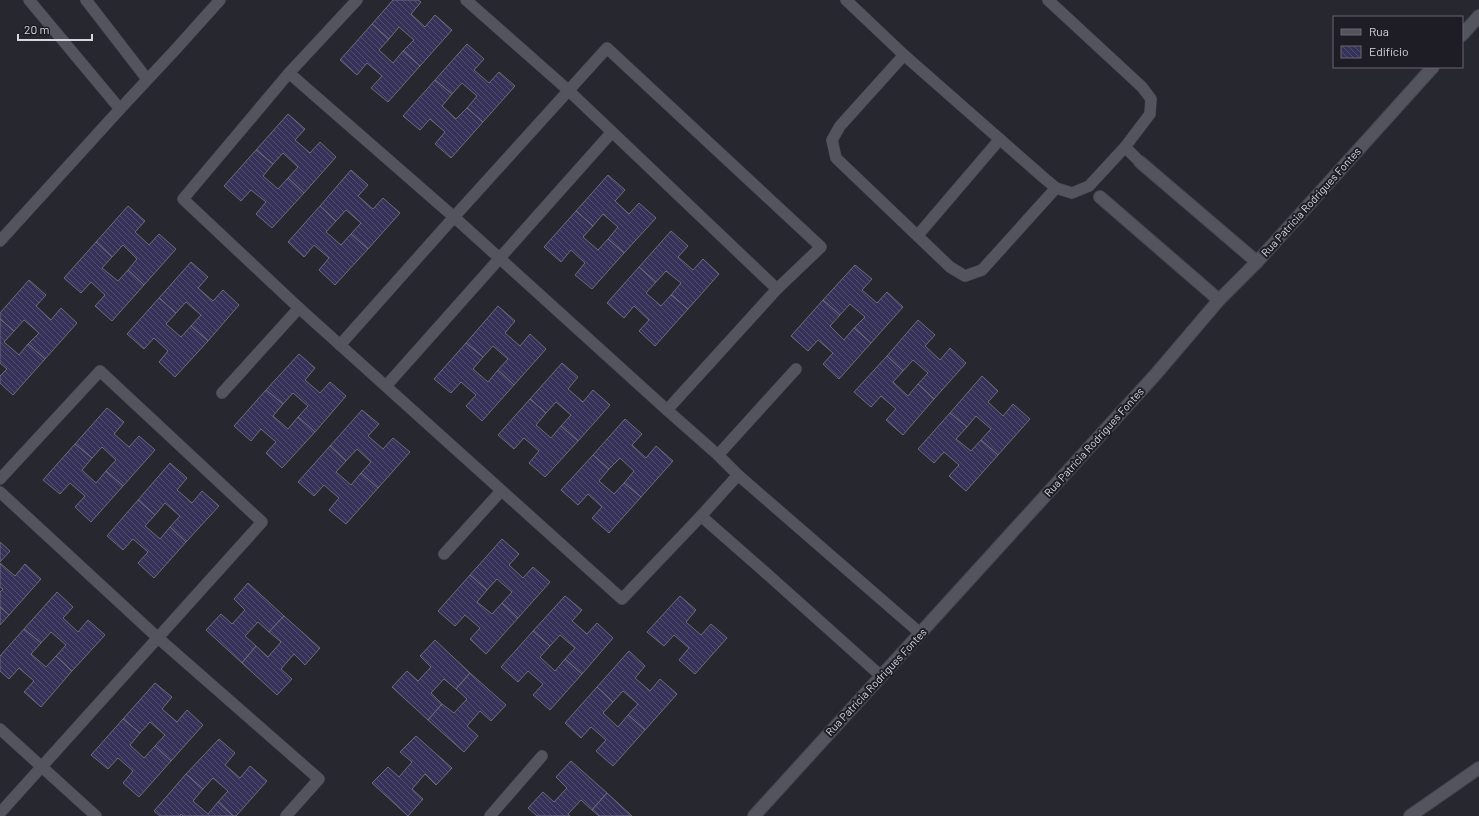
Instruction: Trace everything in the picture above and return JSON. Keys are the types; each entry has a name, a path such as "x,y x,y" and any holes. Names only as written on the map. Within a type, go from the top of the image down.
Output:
{"street":[{"path":"1463,34 1479,16"},
{"name":"Rua Patrícia Rodrigues Fontes","path":"754,816 1156,374 1219,300 1257,262 1432,68"},
{"path":"1140,162 1257,262"},
{"path":"1100,197 1219,300"},
{"path":"1410,816 1479,768"}],"lane":[{"path":"29,0 120,108"},
{"path":"86,0 147,79"},
{"path":"0,241 220,0"},
{"path":"357,0 289,73 183,199 299,308 622,599 738,475"},
{"path":"466,0 568,90 777,289"},
{"path":"846,0 904,55 1056,188 1072,193 1089,186 1125,147 1150,114 1151,99 1142,87 1048,0"},
{"path":"340,345 607,48 821,247 777,289 667,410"},
{"path":"904,55 840,126 832,140 836,158 950,267 965,276 982,270 1056,188"},
{"path":"289,73 454,217 667,410 718,454 738,475 920,633"},
{"path":"386,386 612,132"},
{"path":"918,235 1000,140"},
{"path":"1125,147 1140,162"},
{"path":"1089,186 1100,197"},
{"path":"222,393 299,308"},
{"path":"718,454 796,369"},
{"path":"0,480 100,371 262,522 41,765 0,813"},
{"path":"444,554 501,490"},
{"path":"0,492 157,637 319,779 286,816"},
{"path":"701,516 881,676"},
{"path":"0,729 96,816"},
{"path":"490,816 542,756"}],"building":[{"path":"393,0 418,0 421,2 411,14 425,27 435,15 452,30 420,66 403,51 414,40 399,27 389,39 372,24"},
{"path":"372,24 389,39 379,50 393,63 403,51 420,66 388,102 371,88 382,76 367,63 357,75 340,60"},
{"path":"467,44 484,59 474,70 489,83 499,72 515,86 483,122 467,108 477,96 462,83 452,94 435,80"},
{"path":"435,80 452,94 442,106 456,119 467,108 483,122 451,158 435,144 445,132 430,119 420,130 403,116"},
{"path":"288,114 305,129 295,140 310,153 320,142 336,157 304,193 288,178 298,167 283,153 273,164 256,150"},
{"path":"256,150 273,164 263,176 278,189 288,178 304,193 272,228 256,214 266,202 251,190 241,201 224,186"},
{"path":"351,170 368,185 358,196 373,209 383,198 400,213 368,249 351,234 361,223 346,210 336,221 320,206"},
{"path":"608,175 625,190 615,201 629,214 639,203 656,218 624,253 608,239 618,227 603,214 593,226 576,211"},
{"path":"128,206 145,221 135,232 149,245 159,234 176,249 144,285 128,270 137,259 123,245 112,257 96,242"},
{"path":"320,206 336,221 326,232 341,245 351,234 368,249 335,285 319,270 329,258 314,245 304,257 288,242"},
{"path":"576,211 593,226 583,237 598,250 608,239 624,253 592,289 575,275 585,263 571,250 561,262 544,247"},
{"path":"671,231 688,246 678,257 693,270 703,259 719,274 688,309 671,295 681,283 666,271 656,282 639,267"},
{"path":"96,242 112,257 102,268 118,281 128,270 144,285 112,321 95,306 105,295 91,282 81,293 64,278"},
{"path":"191,262 208,277 198,288 213,301 223,290 239,305 208,341 191,326 201,315 186,302 176,313 159,298"},
{"path":"855,265 872,279 862,290 877,303 887,292 903,307 871,343 854,328 865,317 850,304 840,315 823,300"},
{"path":"639,267 656,282 646,293 661,306 671,295 688,309 655,346 639,331 649,320 634,306 624,318 607,303"},
{"path":"29,280 46,295 36,306 51,320 61,308 77,323 45,359 28,344 39,333 24,320 14,331 0,319 0,313"},
{"path":"159,298 176,313 166,324 181,337 191,326 208,341 175,377 159,362 168,351 154,338 144,349 127,334"},
{"path":"823,300 840,315 830,326 844,340 854,328 871,343 839,379 823,364 833,353 818,340 808,351 791,336"},
{"path":"498,306 515,321 505,333 520,346 530,334 546,349 514,385 498,370 508,359 493,346 483,357 466,343"},
{"path":"0,319 14,331 4,342 19,355 28,344 45,359 13,395 0,383 0,376 7,369 0,363"},
{"path":"918,320 935,335 925,346 940,360 950,348 966,363 934,399 918,384 928,373 913,360 903,371 887,356"},
{"path":"466,343 483,357 473,369 488,382 498,370 514,385 482,421 466,406 476,395 461,382 451,393 434,379"},
{"path":"299,354 315,368 305,380 320,393 330,382 346,396 315,432 298,417 308,406 293,393 283,404 266,390"},
{"path":"887,356 903,371 893,382 908,396 918,384 934,399 903,435 886,420 896,409 881,396 871,407 854,392"},
{"path":"562,363 578,377 568,389 583,402 593,390 610,405 578,441 561,426 571,415 556,402 546,413 530,399"},
{"path":"982,376 998,391 988,402 1003,416 1013,404 1030,419 998,455 981,440 991,429 976,416 967,427 950,413"},
{"path":"266,390 283,404 273,416 288,429 298,417 315,432 282,468 266,453 276,442 261,429 251,441 234,426"},
{"path":"530,399 546,413 536,425 551,438 561,426 578,441 545,477 529,463 539,451 524,438 514,449 498,435"},
{"path":"107,408 124,422 114,434 129,447 139,436 155,450 123,486 106,471 116,460 102,447 92,458 75,444"},
{"path":"362,410 379,424 368,436 383,449 393,438 410,452 378,488 361,473 371,462 357,449 346,461 330,446"},
{"path":"950,413 967,427 956,439 971,451 981,440 998,455 966,491 949,476 959,465 944,452 934,463 918,449"},
{"path":"625,419 642,434 632,445 646,458 656,446 673,461 641,497 624,483 634,471 620,458 609,469 593,455"},
{"path":"75,444 92,458 82,470 96,483 106,471 123,486 91,522 75,507 85,496 70,483 60,494 43,480"},
{"path":"330,446 346,461 336,472 351,485 361,473 378,488 346,524 329,510 339,498 324,485 314,496 298,482"},
{"path":"593,455 609,469 599,481 614,494 624,483 641,497 609,533 592,518 602,507 588,494 578,505 561,490"},
{"path":"170,463 187,478 177,490 192,503 202,491 219,506 186,542 170,527 180,516 165,503 155,515 138,500"},
{"path":"138,500 155,515 145,526 160,539 170,527 186,542 154,578 138,563 148,552 133,539 123,550 107,536"},
{"path":"502,539 519,554 509,565 523,578 533,567 550,582 518,618 502,603 512,592 497,579 487,590 470,575"},
{"path":"0,542 10,551 0,562"},
{"path":"0,563 15,576 25,564 41,579 9,615 0,607 0,592 3,589 0,587"},
{"path":"470,575 487,590 477,602 492,614 502,603 518,618 486,654 470,639 480,628 465,615 455,626 438,611"},
{"path":"248,583 284,616 269,632 258,622 245,636 256,646 242,663 206,630 221,614 232,624 245,610 234,599"},
{"path":"57,592 73,607 63,618 78,632 88,620 105,635 72,671 56,656 66,645 51,632 41,643 24,629"},
{"path":"565,596 582,610 572,621 587,634 597,623 613,638 582,674 565,659 575,648 560,635 550,646 533,631"},
{"path":"680,596 696,610 686,622 701,635 711,624 727,638 695,674 679,660 689,648 674,635 664,646 647,632"},
{"path":"0,607 9,615 0,625"},
{"path":"284,616 320,648 305,665 294,654 281,669 292,679 277,695 242,663 256,646 268,657 281,642 269,632"},
{"path":"24,629 41,643 31,654 46,667 56,656 72,671 41,707 24,692 34,681 19,668 9,679 0,671 0,656"},
{"path":"533,631 550,646 540,657 555,671 565,659 582,674 550,710 533,695 543,684 528,671 518,682 501,667"},
{"path":"435,640 470,673 456,689 444,679 431,693 442,704 428,720 392,687 407,671 418,681 431,667 420,656"},
{"path":"629,651 645,666 635,678 650,691 660,679 677,694 645,730 628,715 638,704 623,691 613,702 597,687"},
{"path":"470,673 506,705 491,721 480,711 467,726 478,736 464,752 428,720 442,704 454,713 467,699 456,689"},
{"path":"155,683 172,697 162,709 177,722 187,710 203,725 171,761 155,746 165,735 150,722 140,733 123,719"},
{"path":"597,687 613,702 603,713 618,727 628,715 645,730 613,766 596,751 606,740 591,727 581,738 565,723"},
{"path":"123,719 140,733 130,745 144,758 155,746 171,761 139,797 123,783 133,771 118,758 108,769 91,755"},
{"path":"416,736 452,768 436,785 425,774 412,789 423,799 408,816 372,783 388,767 399,777 412,762 400,752"},
{"path":"219,739 235,753 225,765 240,778 250,766 267,781 236,816 233,816 218,802 228,791 213,778 203,789 186,774"},
{"path":"571,761 607,793 592,810 581,800 568,814 570,816 537,816 528,808 543,792 554,802 567,788 556,777"},
{"path":"186,774 203,789 193,801 208,814 218,802 233,816 183,816 181,814 180,816 160,816 154,811"},
{"path":"607,793 632,816 599,816 592,810"}]}
